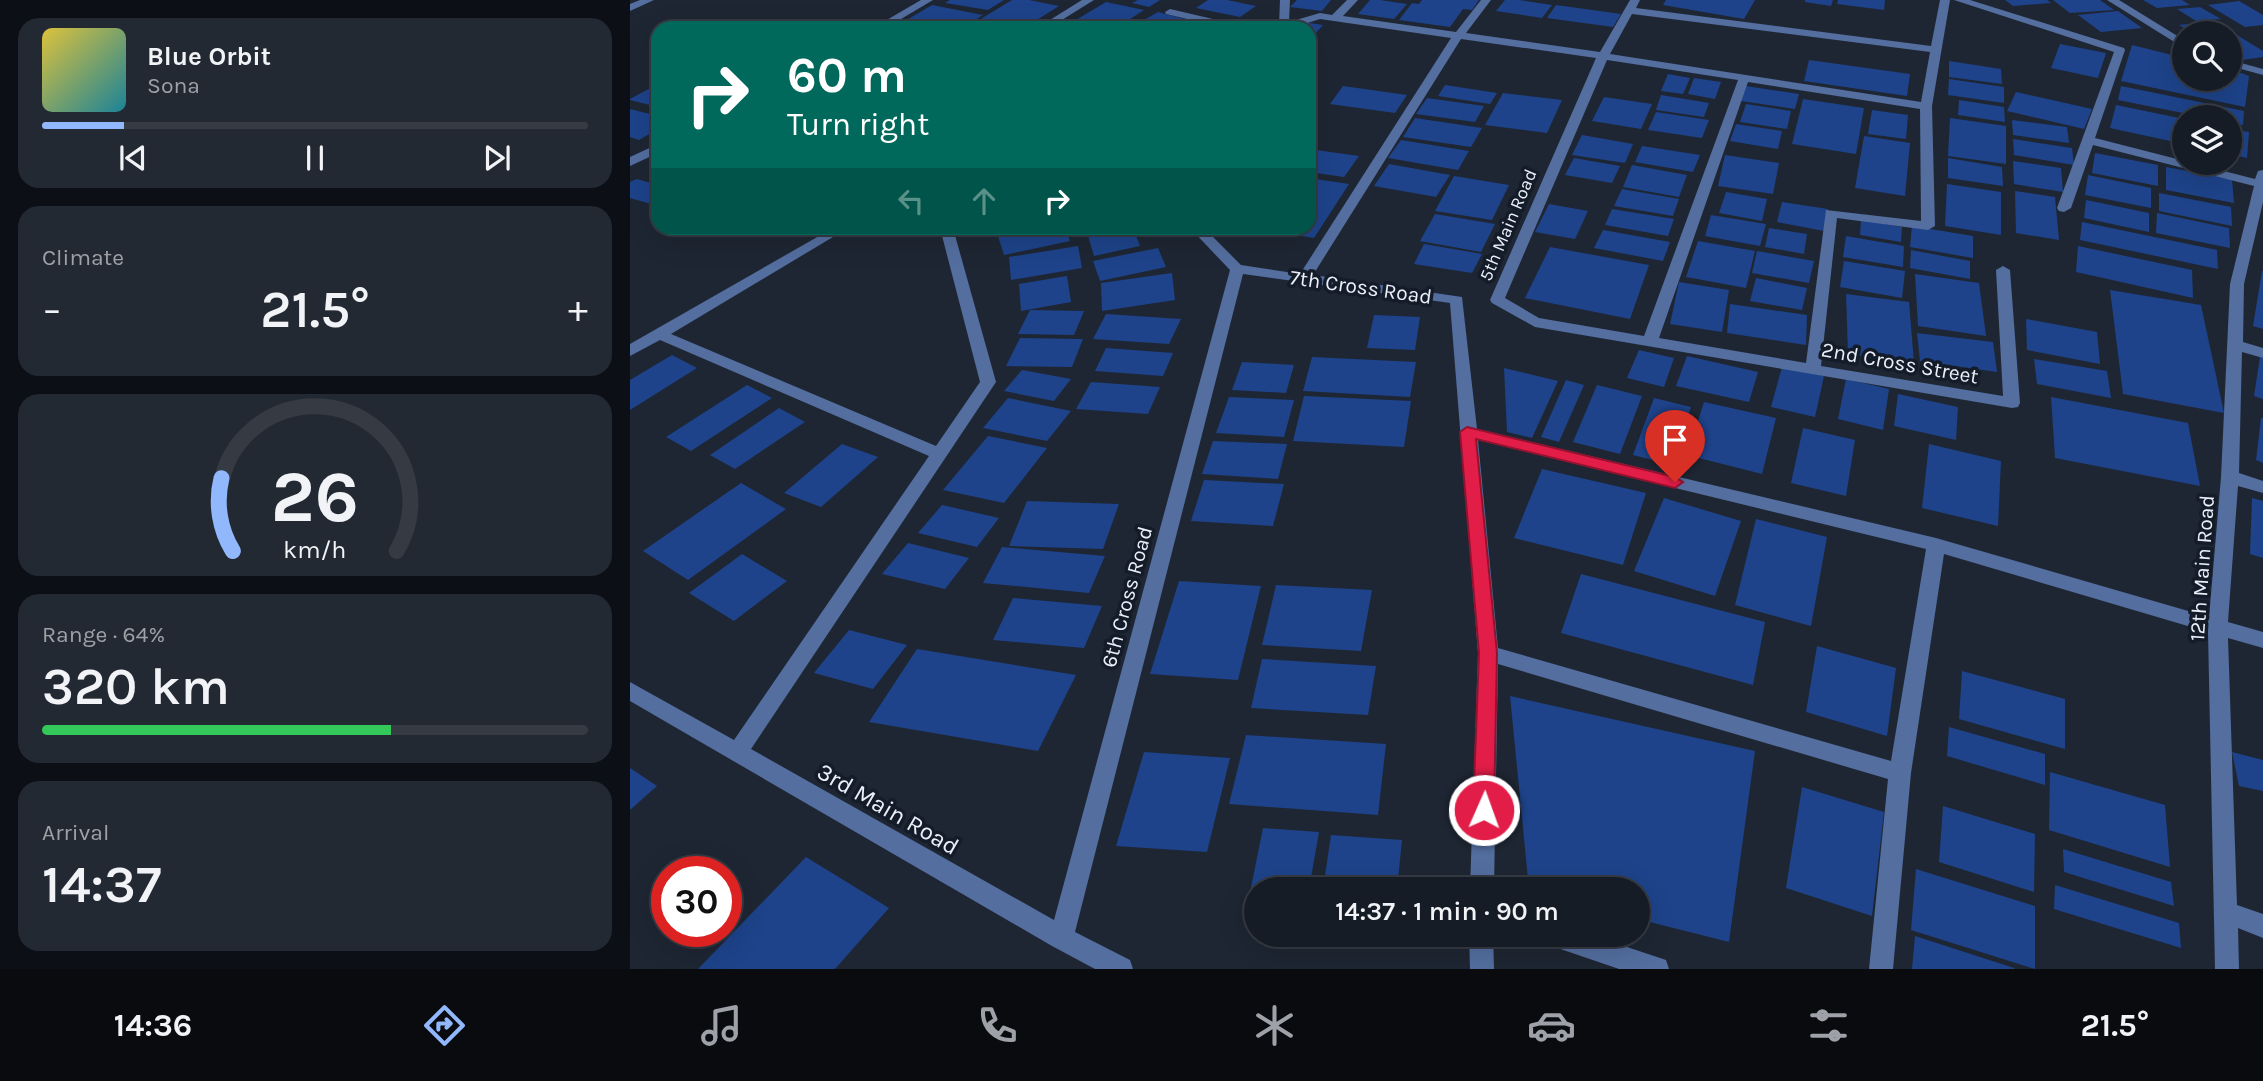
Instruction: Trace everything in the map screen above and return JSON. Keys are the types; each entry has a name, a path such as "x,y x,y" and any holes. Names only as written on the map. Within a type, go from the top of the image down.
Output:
{"street":[{"path":"630,8 649,0"},
{"path":"1054,21 1089,0"},
{"path":"1283,21 1284,0"},
{"path":"1335,18 1353,0"},
{"path":"1304,278 1458,36 1486,0"},
{"path":"1813,369 1831,213 1928,226 1926,106 1945,0"},
{"path":"1959,0 2120,50 2064,208"},
{"path":"2112,0 2172,38"},
{"path":"889,21 922,1"},
{"path":"1602,56 1632,5 1938,50"},
{"path":"1170,12 1209,21"},
{"path":"1305,21 1320,16 1335,18 1926,106"},
{"name":"5th Main Road","path":"1602,56 1497,300 1535,322 1650,341"},
{"path":"2242,66 2263,72"},
{"path":"1650,341 1744,78"},
{"path":"2088,140 2262,179"},
{"path":"630,162 651,152"},
{"name":"12th Main Road","path":"2227,969 2218,627 2231,477 2237,285 2254,252 2262,179"},
{"path":"630,351 830,235"},
{"path":"737,753 988,382 949,235"},
{"path":"1204,235 1237,269"},
{"name":"7th Cross Road","path":"1237,269 1457,300 1488,653 1482,877"},
{"name":"6th Cross Road","path":"1060,937 1237,269"},
{"name":"2nd Cross Street","path":"1650,341 2012,403 2003,270"},
{"path":"658,334 940,454"},
{"path":"2234,345 2263,353"},
{"path":"1467,432 1936,545 2263,640"},
{"path":"2231,477 2263,487"},
{"path":"1881,969 1900,773 1936,545"},
{"path":"1488,653 1900,773"},
{"name":"3rd Main Road","path":"630,691 1060,937 1121,969"},
{"path":"2226,912 2263,926"},
{"path":"1482,947 1482,969"},
{"path":"1589,947 1657,969"}],"building":[{"path":"950,0 1004,0 988,10 945,3"},
{"path":"1012,0 1029,0 1059,6 1035,21 977,21"},
{"path":"1138,0 1160,0 1149,7 1132,3"},
{"path":"1208,0 1227,0 1256,6 1240,17 1196,8"},
{"path":"1297,0 1331,0 1322,11 1290,7"},
{"path":"1370,0 1407,4 1394,19 1358,14"},
{"path":"1422,0 1479,0 1472,10 1463,9 1450,27 1399,20 1412,3 1419,4"},
{"path":"1505,0 1552,5 1542,18 1496,11"},
{"path":"1666,0 1755,0 1744,19 1663,5"},
{"path":"1805,0 1833,0 1831,6"},
{"path":"1838,0 1885,0 1884,10 1837,4"},
{"path":"2005,0 2047,0 2051,3 2013,6"},
{"path":"2053,0 2100,0 2114,10 2070,13"},
{"path":"2143,0 2182,0 2190,5 2157,8"},
{"path":"2239,1 2263,15 2263,25 2245,27 2242,21 2235,21 2208,5"},
{"path":"1106,2 1144,10 1127,21 1074,21"},
{"path":"932,5 983,15 973,21 905,21"},
{"path":"1556,5 1621,14 1613,27 1547,18"},
{"path":"2200,7 2221,19 2196,21 2177,9"},
{"path":"2118,11 2142,28 2101,32 2078,15"},
{"path":"1158,12 1192,21 1142,21"},
{"path":"1316,24 1323,25 1316,33"},
{"path":"2242,38 2263,51 2263,57 2242,60"},
{"path":"2060,44 2106,53 2098,78 2051,68"},
{"path":"2132,45 2172,55 2172,91 2242,91 2242,73 2249,76 2245,107 2121,81"},
{"path":"1809,60 1910,74 1907,96 1804,81"},
{"path":"1949,61 2001,69 2002,84 1949,77"},
{"path":"1668,74 1690,78 1683,94 1661,91"},
{"path":"1694,78 1721,82 1715,99 1688,94"},
{"path":"1949,79 2004,87 2004,103 1948,95"},
{"path":"1445,85 1497,93 1490,104 1438,96"},
{"path":"1343,86 1407,95 1395,113 1330,104"},
{"path":"1746,86 1799,94 1795,109 1741,101"},
{"path":"2121,86 2214,105 2172,105 2172,111 2118,100"},
{"path":"651,88 651,105 630,99"},
{"path":"2016,92 2092,109 2084,129 2007,111"},
{"path":"1503,93 1562,100 1547,133 1485,125"},
{"path":"1661,95 1709,103 1704,117 1656,110"},
{"path":"1604,97 1652,104 1641,129 1592,121"},
{"path":"1427,98 1484,106 1475,122 1416,114"},
{"path":"1803,99 1864,108 1856,154 1792,144"},
{"path":"1959,100 2004,107 2005,122 1958,115"},
{"path":"1746,104 1791,111 1787,129 1740,122"},
{"path":"2116,105 2172,117 2172,141 2110,128"},
{"path":"630,109 651,114 651,133 639,140 630,137"},
{"path":"1872,110 1908,115 1906,139 1868,134"},
{"path":"1656,112 1709,120 1702,138 1648,130"},
{"path":"1415,118 1482,128 1471,147 1403,137"},
{"path":"1950,118 2006,126 2006,164 1948,156"},
{"path":"2012,120 2067,127 2069,143 2013,135"},
{"path":"1736,124 1782,131 1778,149 1730,141"},
{"path":"2242,131 2249,132 2247,158 2242,157"},
{"path":"1582,135 1633,144 1625,163 1572,155"},
{"path":"1864,136 1910,143 1905,196 1855,188"},
{"path":"2013,139 2072,148 2074,165 2014,155"},
{"path":"1401,140 1469,151 1458,170 1388,158"},
{"path":"1642,146 1700,155 1693,172 1635,162"},
{"path":"1316,150 1359,156 1344,177 1316,173"},
{"path":"2095,153 2158,165 2158,186 2092,173"},
{"path":"1725,155 1779,163 1773,194 1718,186"},
{"path":"1574,158 1620,166 1612,183 1565,175"},
{"path":"1948,158 2002,167 2003,186 1948,178"},
{"path":"2013,161 2061,168 2063,192 2014,184"},
{"path":"1389,164 1450,175 1436,197 1374,186"},
{"path":"1632,165 1687,175 1679,197 1623,187"},
{"path":"2166,167 2172,168 2172,175 2210,175 2232,179 2234,203 2166,190"},
{"path":"2088,175 2151,188 2151,208 2085,195"},
{"path":"1454,176 1509,185 1492,220 1435,211"},
{"path":"637,179 651,183 651,204 630,198 630,182"},
{"path":"1316,179 1349,184 1316,235"},
{"path":"1947,184 2001,192 2001,235 1945,226"},
{"path":"1622,189 1679,199 1673,216 1614,206"},
{"path":"2015,191 2055,197 2059,240 2016,233"},
{"path":"1726,192 1767,199 1762,221 1719,213"},
{"path":"2159,193 2231,207 2232,226 2159,211"},
{"path":"2086,200 2149,213 2149,232 2084,218"},
{"path":"1782,202 1828,209 1824,231 1777,222"},
{"path":"1549,204 1588,211 1575,239 1535,232"},
{"path":"1612,209 1674,219 1668,236 1605,225"},
{"path":"2157,213 2229,228 2230,248 2156,233"},
{"path":"1435,214 1495,224 1481,252 1420,241"},
{"path":"1711,215 1766,224 1760,246 1705,236"},
{"path":"1861,220 1902,227 1901,242 1860,235"},
{"path":"2082,222 2217,250 2218,269 2080,240"},
{"path":"1912,226 1973,236 1973,258 1910,247"},
{"path":"1769,228 1807,234 1804,254 1765,247"},
{"path":"1603,230 1670,242 1663,261 1594,248"},
{"path":"1068,235 1070,241 1004,255 998,236"},
{"path":"1088,235 1136,235 1140,246 1094,256"},
{"path":"1846,236 1904,246 1903,267 1843,257"},
{"path":"1698,241 1755,251 1746,288 1686,277"},
{"path":"1424,244 1482,254 1472,273 1414,264"},
{"path":"1078,246 1082,268 1011,280 1009,257"},
{"path":"2078,246 2192,270 2193,298 2076,272"},
{"path":"1550,247 1649,265 1630,319 1525,298"},
{"path":"1158,248 1166,267 1100,281 1093,261"},
{"path":"1911,250 1970,261 1970,279 1910,268"},
{"path":"1757,251 1814,261 1809,283 1752,273"},
{"path":"1844,261 1905,271 1902,298 1840,287"},
{"path":"2263,271 2263,329 2253,326"},
{"path":"1172,273 1175,300 1102,311 1101,283"},
{"path":"1915,274 1979,283 1986,336 1918,326"},
{"path":"1067,276 1071,302 1021,311 1019,284"},
{"path":"1756,278 1807,288 1802,310 1750,301"},
{"path":"1679,282 1729,290 1722,332 1670,324"},
{"path":"2110,290 2201,305 2224,413 2123,394"},
{"path":"1846,294 1909,302 1914,363 1848,354"},
{"path":"1730,304 1807,315 1806,345 1727,333"},
{"path":"1030,310 1084,311 1074,335 1018,334"},
{"path":"1106,314 1181,319 1169,344 1093,339"},
{"path":"1374,315 1420,317 1415,350 1367,348"},
{"path":"2026,319 2097,332 2100,364 2027,350"},
{"path":"1917,333 1993,342 1997,372 1920,361"},
{"path":"1020,338 1083,339 1072,367 1006,366"},
{"path":"1106,348 1173,353 1163,376 1095,371"},
{"path":"1639,350 1674,358 1664,387 1627,378"},
{"path":"672,355 697,368 630,410 630,380"},
{"path":"1687,356 1758,372 1749,402 1676,386"},
{"path":"1312,357 1416,362 1410,397 1303,391"},
{"path":"2260,357 2263,358 2263,399 2254,396"},
{"path":"2034,359 2107,371 2111,398 2037,384"},
{"path":"1242,362 1294,365 1286,393 1232,390"},
{"path":"1782,367 1824,376 1815,417 1771,407"},
{"path":"1504,368 1558,381 1532,438 1507,432"},
{"path":"1022,370 1071,379 1054,401 1004,391"},
{"path":"1846,379 1889,389 1883,430 1838,419"},
{"path":"1566,380 1584,385 1559,442 1541,437"},
{"path":"1091,382 1160,387 1148,414 1076,409"},
{"path":"747,385 772,398 691,451 666,437"},
{"path":"1597,385 1642,396 1620,454 1573,442"},
{"path":"1898,394 1958,407 1956,440 1894,426"},
{"path":"1304,396 1411,401 1404,447 1293,441"},
{"path":"1229,397 1294,400 1284,437 1216,433"},
{"path":"2051,397 2188,423 2200,486 2055,458"},
{"path":"1008,398 1071,411 1047,441 983,428"},
{"path":"1654,398 1691,407 1672,465 1633,455"},
{"path":"1704,402 1776,418 1762,474 1687,455"},
{"path":"779,408 805,422 735,469 710,455"},
{"path":"2263,418 2263,463 2256,460"},
{"path":"1803,428 1855,440 1846,496 1791,483"},
{"path":"988,436 1047,448 1004,503 943,490"},
{"path":"1213,441 1287,444 1278,479 1202,474"},
{"path":"842,444 878,457 821,507 784,493"},
{"path":"1929,444 2001,461 1998,526 1922,508"},
{"path":"1542,469 1646,493 1623,565 1514,538"},
{"path":"1204,480 1284,484 1273,526 1191,521"},
{"path":"741,483 786,509 688,580 643,551"},
{"path":"1664,498 1741,521 1715,596 1634,571"},
{"path":"2252,498 2263,501 2263,558 2250,554"},
{"path":"1027,501 1119,504 1103,549 1009,546"},
{"path":"942,505 999,518 977,547 918,533"},
{"path":"1756,519 1827,537 1811,626 1735,605"},
{"path":"908,543 969,558 945,589 882,574"},
{"path":"1002,547 1105,556 1089,593 983,583"},
{"path":"742,554 787,581 734,621 689,593"},
{"path":"1581,574 1765,622 1753,685 1561,633"},
{"path":"1179,581 1261,586 1238,680 1150,674"},
{"path":"1276,585 1372,590 1361,651 1262,645"},
{"path":"1013,598 1102,606 1084,648 993,640"},
{"path":"849,630 907,645 873,689 814,673"},
{"path":"1817,646 1896,668 1887,736 1806,712"},
{"path":"917,649 1076,675 1038,751 869,722"},
{"path":"1262,659 1376,666 1368,715 1251,708"},
{"path":"1962,671 2065,699 2065,749 1959,719"},
{"path":"1510,696 1755,751 1729,942 1650,922 1650,877 1528,877"},
{"path":"1949,727 2045,754 2045,785 1947,756"},
{"path":"1246,735 1386,744 1378,815 1229,804"},
{"path":"1144,752 1230,758 1207,852 1116,846"},
{"path":"2232,752 2263,760 2263,791 2239,786"},
{"path":"630,768 657,786 630,810"},
{"path":"2050,772 2165,805 2170,867 2049,830"},
{"path":"1802,787 1884,812 1872,916 1786,888"},
{"path":"1943,806 2035,834 2034,892 1939,862"},
{"path":"1263,828 1319,832 1311,877 1253,877"},
{"path":"1331,835 1402,840 1398,877 1325,877"},
{"path":"2063,849 2171,882 2174,906 2064,872"},
{"path":"806,857 889,908 835,969 698,969 719,947 742,947 742,923"},
{"path":"1916,869 2035,906 2035,969 1911,930"},
{"path":"2055,885 2179,923 2181,948 2054,909"},
{"path":"1915,936 2014,968 2014,969 1912,969"}],"route":[{"path":"1484,810 1488,653 1467,432 1675,482"}]}
